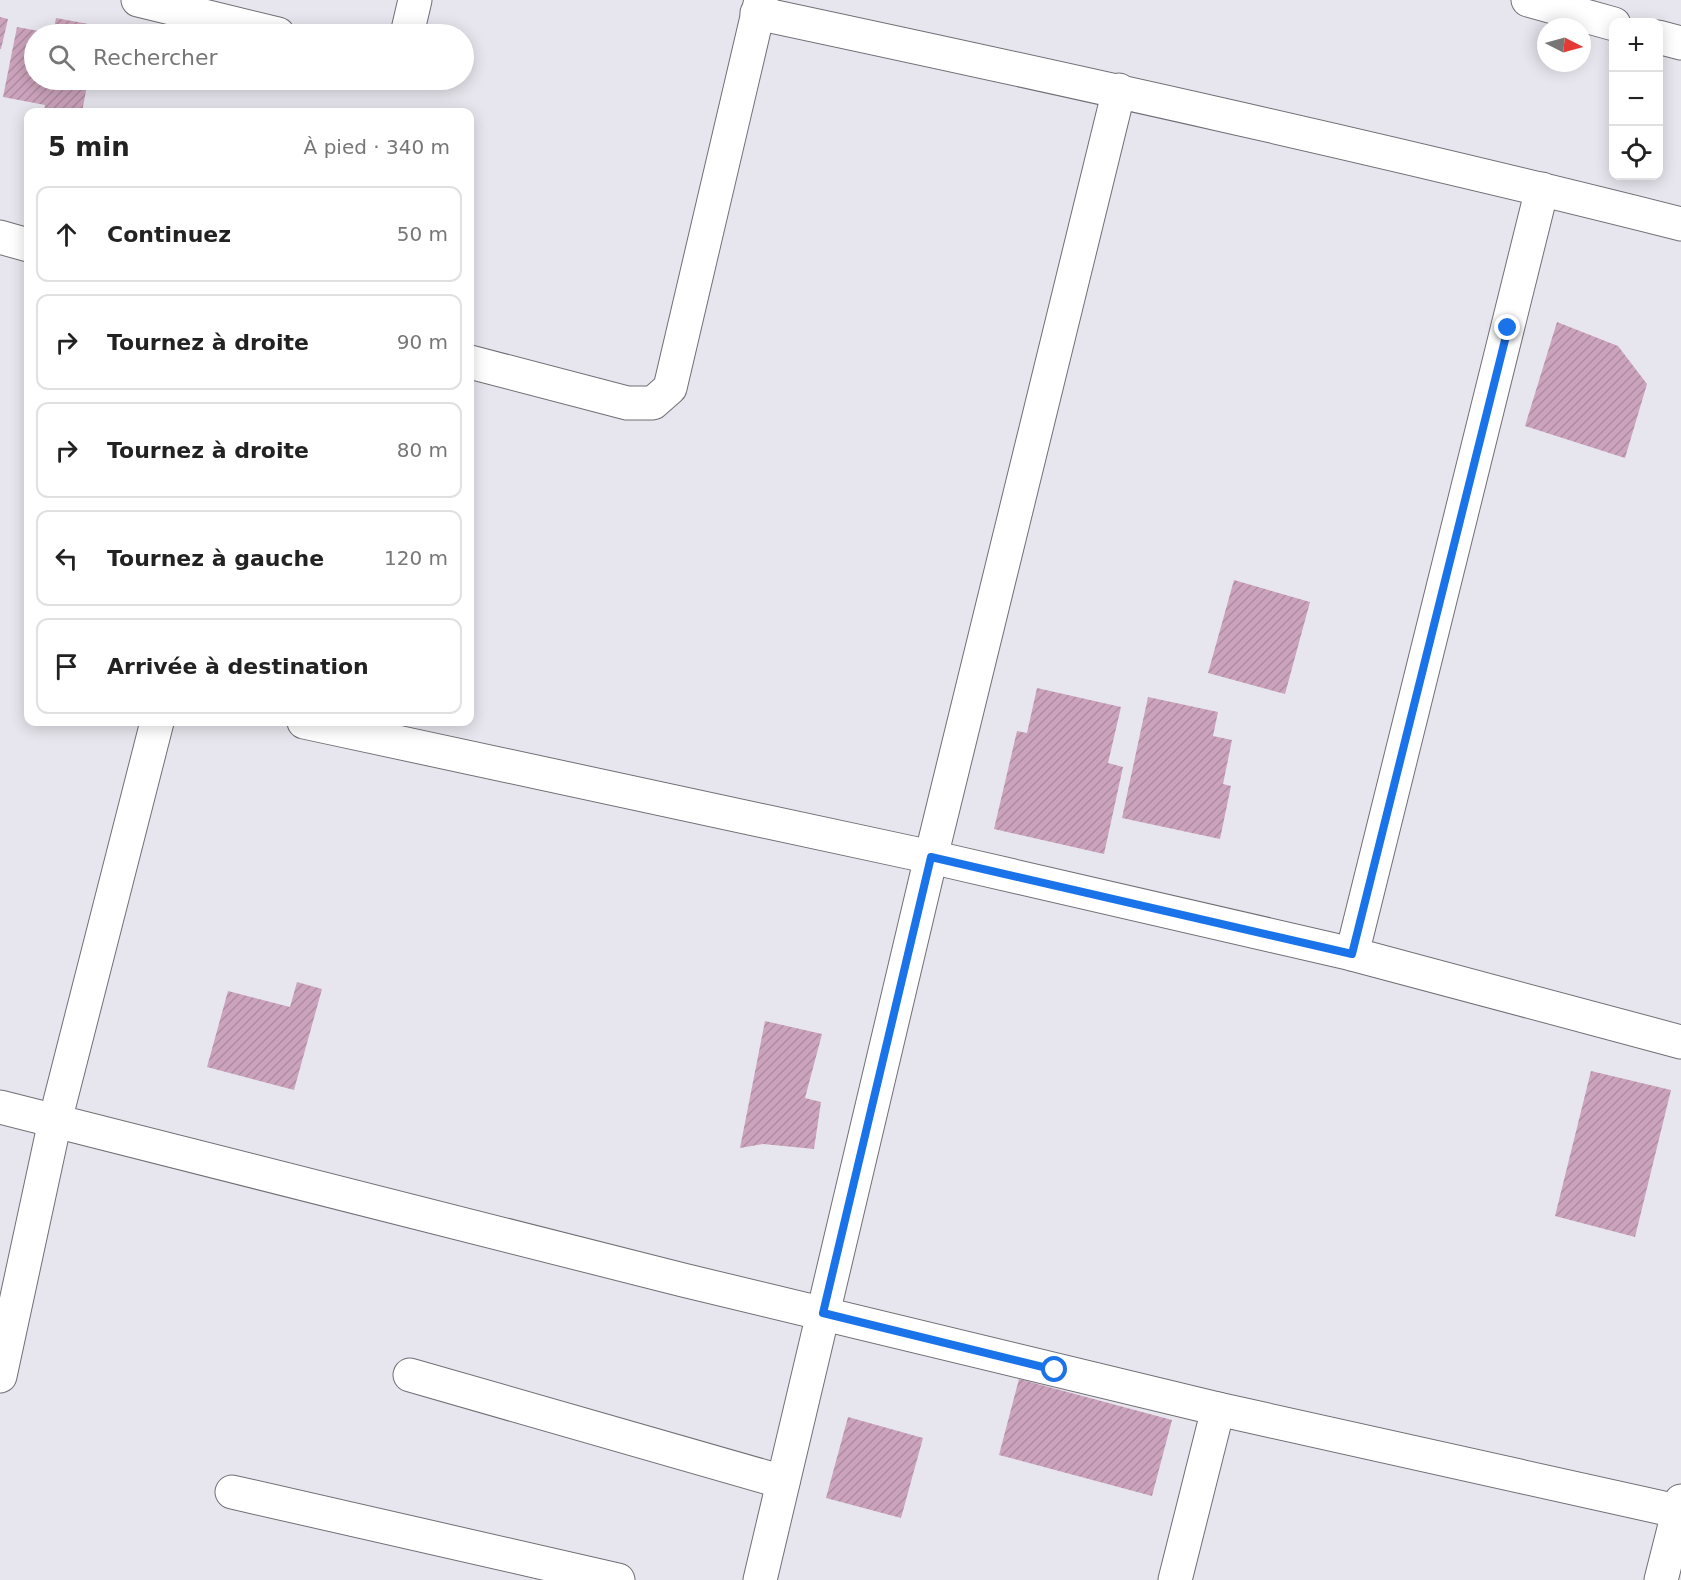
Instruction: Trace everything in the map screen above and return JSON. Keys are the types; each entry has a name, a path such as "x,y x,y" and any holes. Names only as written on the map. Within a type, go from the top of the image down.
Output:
{"street":[{"path":"138,0 237,24"},
{"path":"409,24 415,0"},
{"path":"1528,0 1609,23"},
{"path":"474,363 627,404 653,403 670,388 759,7 1542,189 1681,224"},
{"path":"1663,37 1681,43"},
{"path":"760,1580 931,857 1119,90"},
{"path":"1352,954 1542,189"},
{"path":"0,237 24,244"},
{"path":"0,1376 55,1121 156,726"},
{"path":"323,726 931,857 1352,954 1681,1041"},
{"path":"0,1107 823,1313 1218,1409 1680,1508 1661,1580"},
{"path":"410,1375 783,1482"},
{"path":"1175,1580 1218,1409"},
{"path":"232,1492 618,1580"}],"building":[{"path":"0,17 8,19 1,49 0,49"},
{"path":"56,18 88,24 55,24"},
{"path":"17,27 24,28 24,90 86,90 83,108 45,108 45,105 3,97"},
{"path":"1557,322 1618,346 1647,384 1625,458 1525,426"},
{"path":"1234,580 1310,602 1285,694 1208,673"},
{"path":"1037,688 1121,707 1108,763 1123,767 1104,854 994,829 1017,731 1027,733"},
{"path":"1148,697 1218,712 1213,736 1232,740 1223,784 1231,786 1220,839 1122,818"},
{"path":"297,982 322,989 294,1090 207,1067 228,991 290,1007"},
{"path":"765,1021 822,1034 805,1098 821,1102 814,1149 763,1144 740,1148"},
{"path":"1591,1071 1671,1090 1635,1237 1555,1216"},
{"path":"1019,1379 1172,1420 1152,1496 999,1455"},
{"path":"848,1417 923,1438 901,1518 826,1498"}],"route":[{"path":"1055,1370 823,1313 931,857 1352,954 1508,328"}]}
